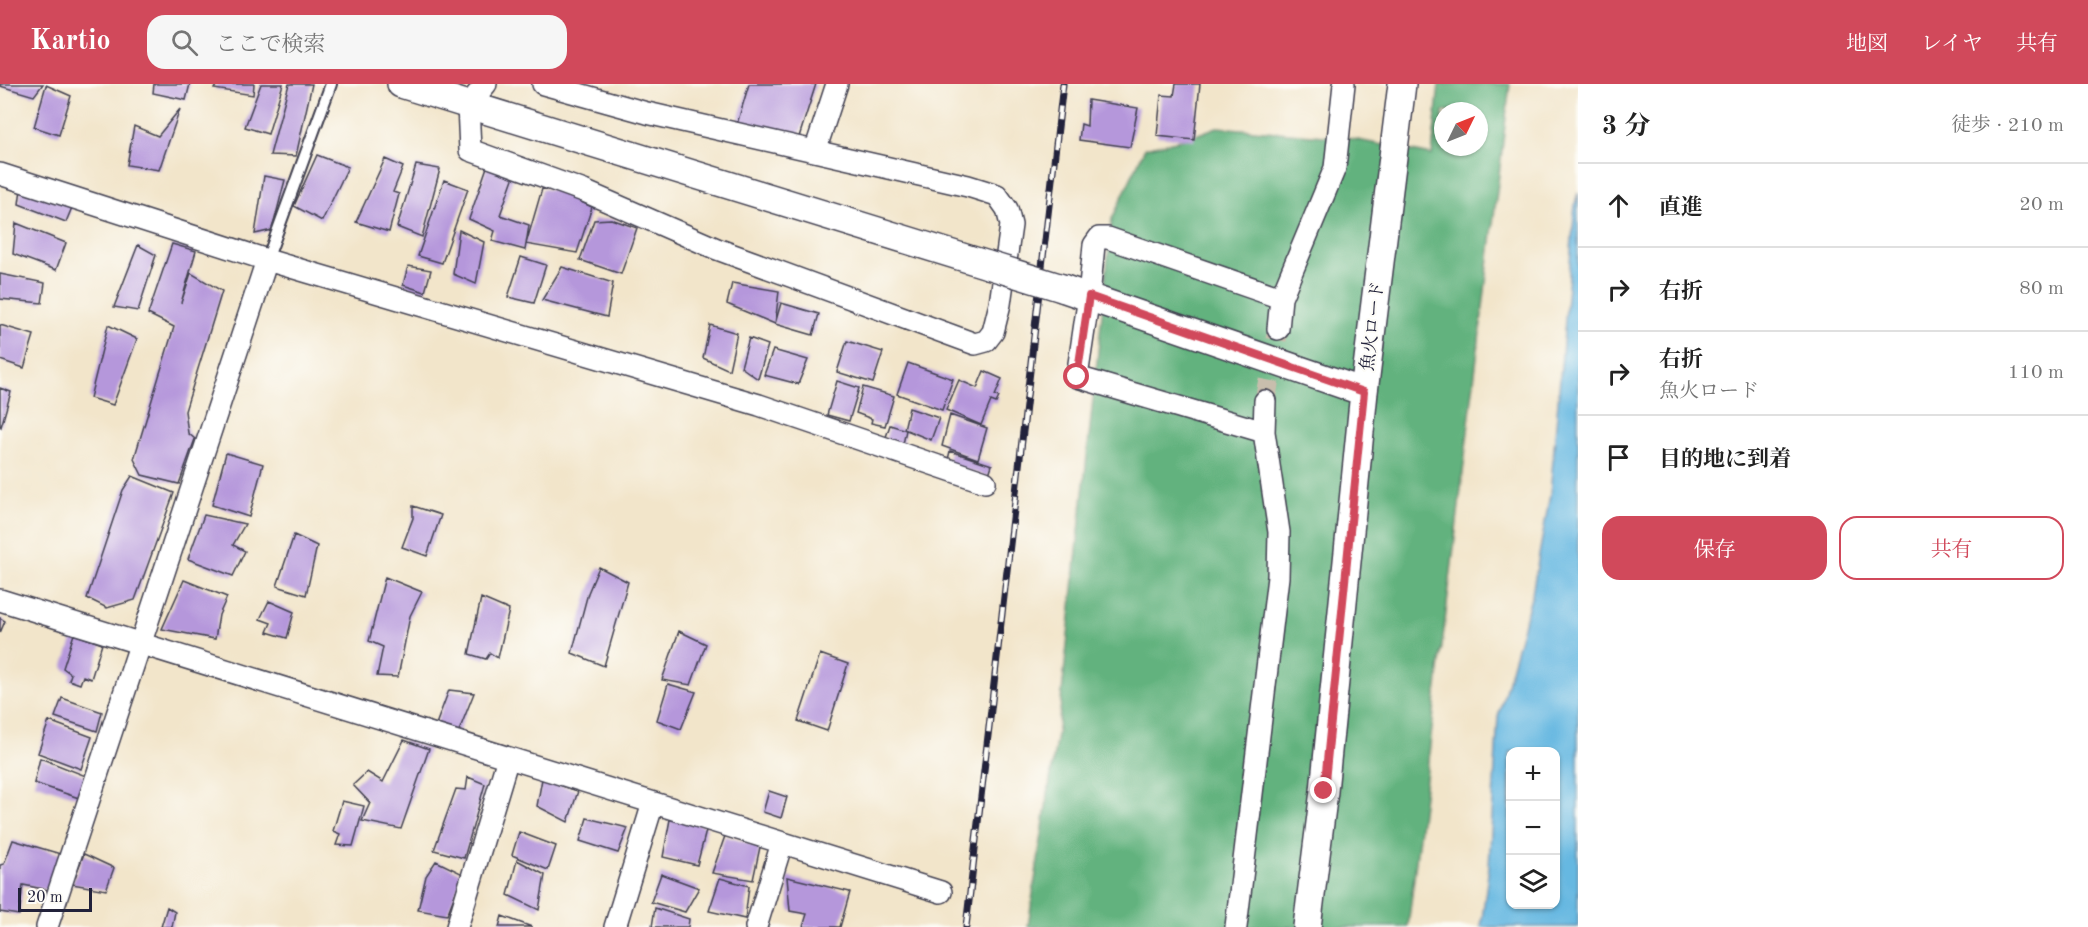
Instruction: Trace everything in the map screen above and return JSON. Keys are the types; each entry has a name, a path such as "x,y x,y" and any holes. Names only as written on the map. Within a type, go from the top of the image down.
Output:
{"street":[{"path":"401,84 1089,296 1364,392"},
{"path":"486,84 468,105 470,150 584,190 739,257 975,344 986,341 993,332 1011,225 1007,208 997,195 968,186 647,113 543,84"},
{"path":"815,151 837,84"},
{"path":"1278,329 1281,298 1335,168 1344,84"},
{"name":"魚火ロード","path":"1307,927 1324,791 1364,392 1402,84"},
{"path":"0,174 267,260 759,405 985,482"},
{"path":"1264,432 1077,377 1094,244 1099,238 1108,238 1281,298"},
{"path":"47,927 267,260"},
{"path":"1236,927 1278,578 1278,520 1264,432 1266,401"},
{"path":"0,600 941,892"},
{"path":"457,927 508,758"},
{"path":"615,927 653,803"},
{"path":"756,927 782,843"}],"lane":[{"path":"267,260 331,84"}],"green space":[{"path":"1439,84 1510,84 1408,927 1028,927 1059,721 1112,219 1145,148 1185,139 1217,127 1348,138 1432,155 1434,135 1434,156 1488,156 1488,102 1437,102"}],"water":[{"path":"1578,193 1578,927 1481,927 1489,866 1498,717 1532,594 1550,495 1575,204"}],"building":[{"path":"0,84 43,84 34,96 0,86"},
{"path":"154,84 190,84 186,100 153,93"},
{"path":"217,84 254,84 253,95 214,89"},
{"path":"261,84 283,84 268,134 245,127"},
{"path":"289,84 312,84 296,156 270,155"},
{"path":"749,84 816,84 798,140 737,124"},
{"path":"1176,84 1200,84 1194,140 1157,136 1161,95 1174,96"},
{"path":"46,85 71,96 59,135 34,127"},
{"path":"1088,100 1138,108 1130,147 1079,140 1081,124 1087,126"},
{"path":"180,109 159,170 127,165 134,126 158,136"},
{"path":"317,155 348,167 322,221 294,206"},
{"path":"385,159 403,167 393,192 399,194 389,232 356,222"},
{"path":"488,164 515,173 500,215 529,225 525,250 492,241 495,231 469,219"},
{"path":"416,165 440,169 422,237 397,227"},
{"path":"264,176 285,180 272,230 255,234"},
{"path":"444,180 468,189 442,263 418,256"},
{"path":"21,189 73,205 66,222 19,204"},
{"path":"542,189 556,190 592,207 577,253 526,244"},
{"path":"611,219 637,228 621,274 580,260 594,220"},
{"path":"16,223 66,243 56,270 13,254"},
{"path":"459,230 484,242 476,284 453,274"},
{"path":"172,244 196,251 181,303 191,273 222,291 185,411 188,433 195,439 179,484 142,475 134,459 174,327 148,314"},
{"path":"138,245 156,255 138,311 114,307"},
{"path":"521,257 546,265 534,303 508,297"},
{"path":"408,266 431,270 425,292 403,285"},
{"path":"562,267 613,283 607,317 542,300"},
{"path":"0,274 45,283 42,303 0,299"},
{"path":"732,283 779,291 775,324 727,304"},
{"path":"781,303 819,314 813,335 775,324"},
{"path":"0,325 34,335 24,368 0,360"},
{"path":"108,325 137,339 113,405 90,398"},
{"path":"710,325 737,333 729,370 703,358"},
{"path":"749,338 768,345 758,379 741,367"},
{"path":"847,341 883,352 873,383 837,372"},
{"path":"773,350 808,360 798,384 764,375"},
{"path":"908,363 953,379 942,410 897,394"},
{"path":"984,371 1002,379 995,396 999,397 996,403 991,401 981,425 946,410 959,380 977,388"},
{"path":"837,381 859,388 849,421 827,415"},
{"path":"863,387 894,396 885,426 871,423 872,419 856,413"},
{"path":"0,388 11,392 1,427 0,426"},
{"path":"909,408 939,418 931,440 904,429"},
{"path":"950,415 987,428 978,459 942,446"},
{"path":"890,425 906,430 902,449 884,443"},
{"path":"950,451 992,465 988,477 947,464"},
{"path":"226,453 263,464 249,517 212,505"},
{"path":"132,476 174,493 135,600 107,608 87,598 123,490"},
{"path":"413,506 441,515 427,556 402,547 413,518"},
{"path":"204,515 245,524 233,545 245,551 233,576 188,559"},
{"path":"294,535 317,546 306,595 277,586"},
{"path":"599,567 628,582 604,666 572,653 588,593"},
{"path":"385,577 422,592 410,616 398,677 377,676 383,647 369,641"},
{"path":"184,580 227,597 219,615 215,639 162,629"},
{"path":"481,598 509,610 498,658 490,653 486,659 469,654"},
{"path":"269,601 294,612 287,638 267,632 271,623 260,619"},
{"path":"0,618 5,621 0,633"},
{"path":"679,631 706,644 691,685 662,680"},
{"path":"74,634 102,644 91,679 83,676 80,684 69,680 71,674 63,668"},
{"path":"820,654 848,664 827,731 798,721"},
{"path":"668,684 696,692 681,729 657,720"},
{"path":"449,690 474,693 457,736 435,727"},
{"path":"62,698 102,712 97,731 55,717"},
{"path":"49,721 92,737 81,769 38,753"},
{"path":"404,740 429,749 401,829 362,821 370,803 353,785 367,772 383,782"},
{"path":"40,758 91,778 79,798 34,783"},
{"path":"468,777 485,784 464,858 434,850 456,789 466,790"},
{"path":"542,779 578,791 568,822 537,806"},
{"path":"769,791 787,797 781,818 763,812"},
{"path":"342,801 364,806 353,846 336,845 340,834 333,831"},
{"path":"671,814 707,827 697,865 663,857"},
{"path":"587,818 628,828 618,853 580,841"},
{"path":"519,832 556,846 548,870 512,855"},
{"path":"725,836 760,847 753,880 712,873"},
{"path":"13,840 64,855 53,891 23,885 19,915 0,912 0,865 4,864"},
{"path":"84,854 114,868 106,890 72,884"},
{"path":"517,860 545,875 539,910 508,895"},
{"path":"436,861 463,874 447,915 418,910 426,876"},
{"path":"661,874 699,888 685,912 651,902"},
{"path":"787,877 850,892 840,927 803,927 807,914 790,911"},
{"path":"720,878 749,886 745,919 709,911"},
{"path":"167,907 175,912 172,927 161,927"},
{"path":"655,908 689,919 688,927 652,927"},
{"path":"502,916 532,927 499,927"}],"tunnel":[{"path":"1265,401 1278,329"}],"railway":[{"path":"966,927 1063,84"}],"route":[{"path":"1077,377 1089,296 1364,392 1324,791"}]}
